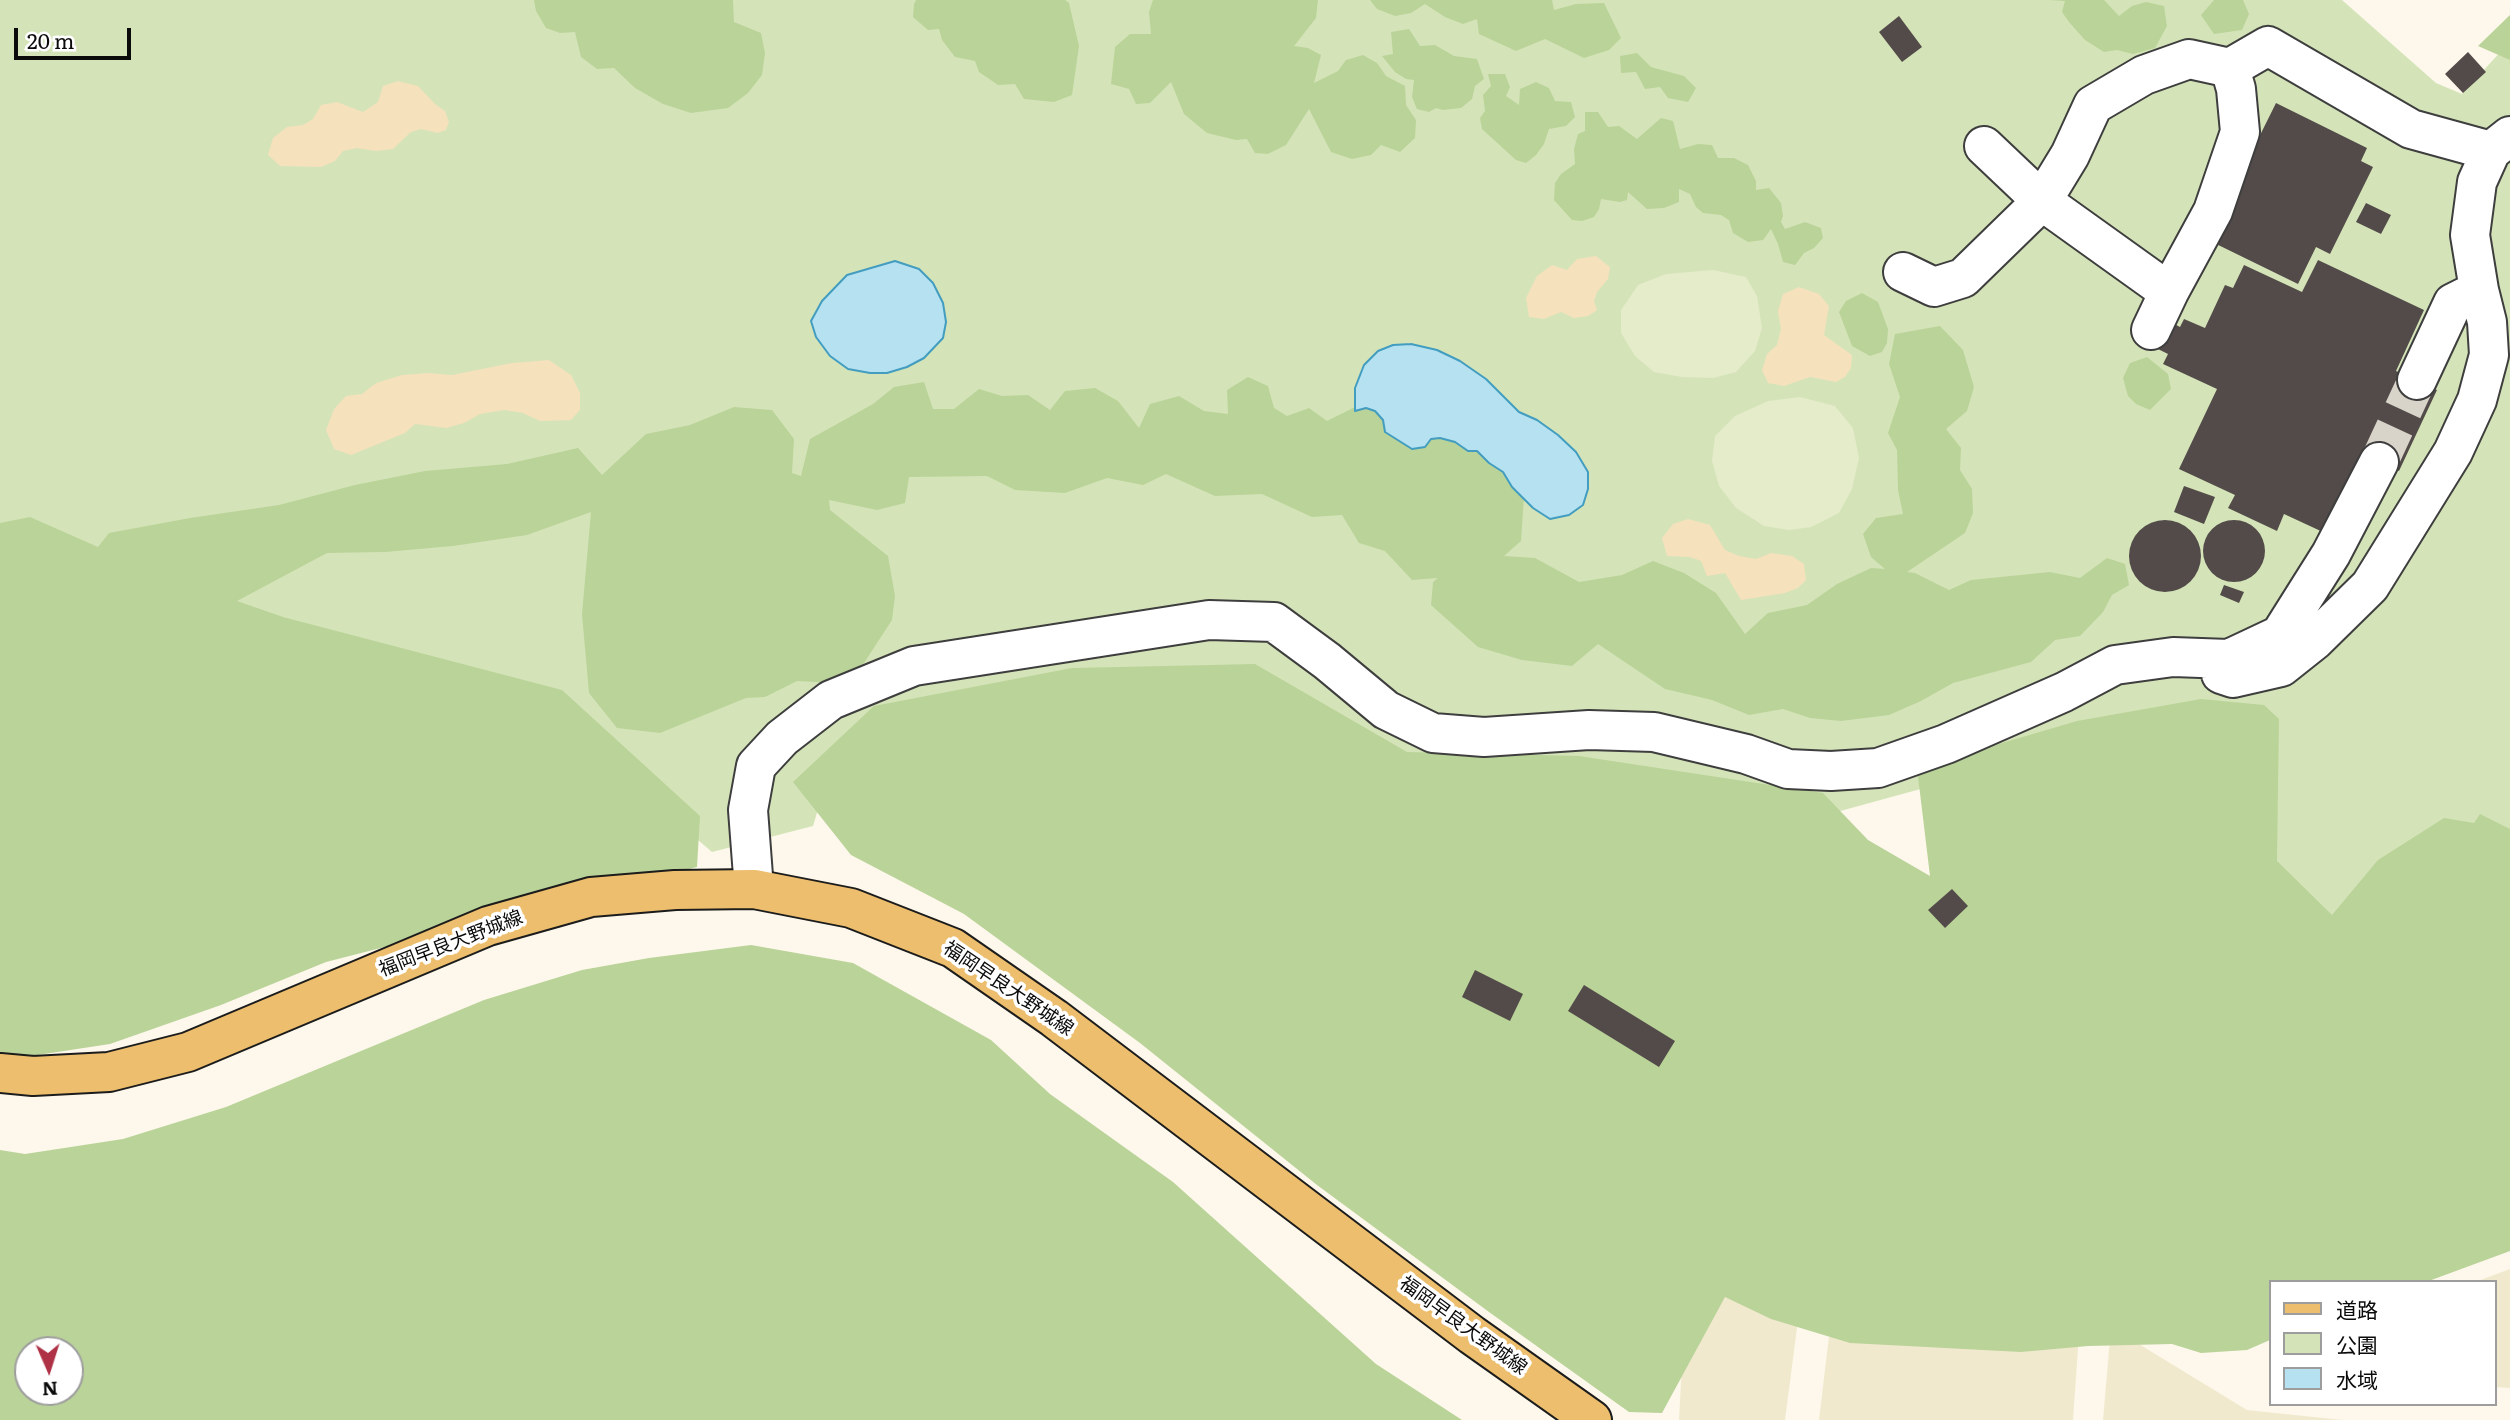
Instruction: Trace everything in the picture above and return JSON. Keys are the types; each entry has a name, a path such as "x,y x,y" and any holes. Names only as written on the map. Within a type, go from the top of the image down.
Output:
{"main road":[{"name":"福岡早良大野城線","path":"0,1073 33,1076 108,1072 188,1052 488,926 591,897 675,890 754,889 852,908 953,948 1065,1026 1472,1335 1592,1420"}],"lane":[{"path":"1903,272 1934,287 1963,278 2042,201 2070,155 2093,105 2144,75 2189,59 2230,68 2268,46 2411,129 2501,143 2477,182 2470,235 2487,322 2489,355 2477,400 2447,462 2370,586 2315,639 2281,667 2233,678 2173,657"},
{"path":"2151,330 2213,211 2240,132 2236,89 2230,68"},
{"path":"1984,146 2042,201 2169,292"},
{"path":"2417,380 2452,303 2479,290"},
{"path":"754,889 748,810 756,766 782,737 831,700 914,666 1209,620 1274,622 1327,661 1385,710 1433,733 1484,737 1589,730 1654,732 1746,754 1788,769 1831,771 1878,768 1946,744 2064,692 2115,665 2173,657 2228,659 2280,635 2331,554 2379,462"}],"shaded area":[{"path":"2510,1269 2510,1388 2496,1387 2496,1280 2480,1280"},
{"path":"1719,1278 1800,1305 1785,1420 1679,1420 1683,1344"},
{"path":"1832,1311 2079,1334 2073,1420 1819,1420"},
{"path":"2111,1327 2247,1410 2342,1420 2103,1420"}],"green space":[{"path":"0,0 2342,0 2436,83 2462,94 2503,49 2510,46 2510,847 2334,935 2154,725 1833,813 836,750 813,826 712,852 556,718 0,545"},
{"path":"534,0 733,0 734,22 761,33 765,53 762,75 748,93 728,108 691,113 663,104 635,88 614,68 597,69 581,57 575,32 560,33 546,28 536,11"},
{"path":"916,0 1065,0 1069,3 1079,46 1072,95 1054,102 1024,99 1015,84 998,85 979,72 975,61 955,57 942,40 939,29 928,30 913,17"},
{"path":"1153,0 1318,0 1316,18 1294,46 1308,48 1321,55 1314,83 1338,71 1346,60 1363,55 1377,63 1386,76 1405,86 1406,105 1416,120 1415,138 1400,152 1381,145 1371,155 1352,159 1331,152 1309,109 1286,145 1268,154 1255,153 1247,139 1236,140 1207,133 1184,114 1171,82 1150,103 1136,104 1129,89 1111,84 1115,47 1130,34 1151,34 1149,12"},
{"path":"1370,0 1552,0 1554,10 1576,4 1604,3 1621,38 1609,50 1584,58 1545,39 1516,51 1479,34 1477,19 1463,24 1445,17 1425,4 1411,13 1395,16 1377,9"},
{"path":"2048,0 2104,0 2119,16 2132,6 2146,2 2164,6 2167,26 2155,48 2133,54 2117,50 2104,52 2085,40 2069,22 2062,12 2065,1"},
{"path":"2214,0 2243,0 2249,14 2242,30 2214,34 2201,15"},
{"path":"2510,15 2510,60 2478,46"},
{"path":"1409,29 1420,46 1435,45 1454,56 1477,59 1484,79 1475,86 1472,99 1461,108 1436,108 1429,112 1417,109 1412,97 1414,80 1406,79 1395,72 1382,56 1393,54 1391,32"},
{"path":"1637,53 1651,67 1684,76 1696,88 1688,102 1668,98 1660,87 1645,89 1636,72 1621,73 1620,56"},
{"path":"1488,74 1505,74 1510,87 1506,96 1519,105 1520,89 1536,82 1549,88 1555,101 1571,102 1575,117 1566,126 1549,129 1544,144 1526,163 1516,160 1482,129 1480,118 1485,111 1483,95 1491,86"},
{"path":"1585,112 1598,112 1608,127 1619,126 1637,139 1661,118 1673,121 1680,149 1698,144 1712,145 1718,158 1734,158 1748,165 1756,181 1756,190 1769,188 1781,203 1781,222 1785,229 1805,222 1821,228 1823,238 1814,248 1804,253 1795,265 1783,262 1771,229 1763,240 1748,242 1733,233 1729,220 1721,215 1703,213 1696,207 1690,194 1679,189 1679,202 1664,208 1647,209 1628,192 1627,200 1620,202 1601,199 1594,217 1582,221 1572,220 1554,200 1555,183 1561,174 1575,164 1574,149 1578,134 1585,131"},
{"path":"1713,270 1746,277 1757,296 1762,328 1755,351 1736,372 1713,378 1682,377 1654,372 1635,356 1621,333 1621,310 1638,285 1666,274"},
{"path":"1862,293 1878,302 1888,329 1887,343 1882,352 1870,356 1852,346 1839,312 1846,301"},
{"path":"1940,326 1963,350 1974,387 1967,411 1946,429 1961,448 1960,470 1972,489 1973,513 1965,533 1907,572 1915,573 1949,590 1971,580 2050,572 2080,578 2107,558 2125,564 2129,585 2112,595 2103,612 2080,636 2055,640 2031,662 1953,683 1889,715 1841,721 1810,718 1783,709 1749,715 1712,700 1665,689 1598,644 1572,666 1522,660 1478,647 1431,605 1433,582 1438,578 1412,580 1385,551 1359,543 1342,515 1312,517 1262,494 1215,496 1166,474 1143,485 1107,478 1065,493 1015,490 987,476 909,477 905,503 877,510 829,500 830,510 888,556 895,596 892,620 864,663 835,683 797,681 765,697 746,698 660,733 617,728 589,693 582,614 591,512 527,535 453,546 385,552 327,553 237,601 283,617 562,690 700,816 697,867 326,962 221,1005 110,1044 31,1056 0,1052 0,523 30,517 98,547 109,533 279,505 355,485 425,471 507,464 578,448 602,475 646,434 690,425 734,407 772,410 794,439 792,473 801,476 810,439 873,404 894,387 924,382 933,409 954,409 979,389 1002,396 1028,395 1050,410 1065,391 1095,388 1118,401 1139,428 1150,404 1179,396 1204,411 1228,414 1227,390 1248,377 1268,386 1274,408 1287,416 1309,408 1327,421 1371,399 1455,432 1525,482 1521,541 1504,556 1535,558 1579,582 1622,575 1653,561 1684,573 1716,593 1745,634 1768,613 1807,605 1837,584 1871,568 1885,569 1871,557 1863,534 1876,518 1903,514 1898,490 1897,450 1888,433 1900,397 1889,364 1895,334"},
{"path":"2147,357 2168,374 2171,389 2150,410 2136,404 2128,396 2123,378 2130,363"},
{"path":"1800,397 1835,406 1853,428 1859,458 1852,489 1839,513 1811,527 1789,530 1764,526 1736,508 1719,486 1712,461 1715,436 1735,416 1768,401"},
{"path":"1255,664 1407,752 1579,756 1823,793 1868,840 1930,876 1917,768 2077,721 2201,699 2264,705 2279,719 2277,861 2332,915 2378,860 2444,818 2474,823 2480,814 2510,829 2510,1251 2431,1280 2268,1280 2268,1341 2247,1350 2201,1353 2172,1344 2088,1346 2021,1352 1850,1343 1771,1319 1725,1297 1662,1413 1629,1412 1317,1185 1140,1043 964,914 851,855 793,782 874,706 1072,668"},
{"path":"751,945 853,963 991,1040 1050,1094 1173,1182 1376,1364 1462,1420 0,1420 0,1150 25,1154 123,1139 226,1107 484,1000 582,970"}],"sand":[{"path":"398,81 418,86 445,111 449,122 446,130 438,133 421,129 411,132 393,149 376,151 357,148 343,151 335,161 321,167 280,166 268,155 273,138 287,127 303,125 313,119 321,105 337,102 363,112 378,102 383,86"},
{"path":"1596,256 1610,267 1608,279 1597,292 1594,301 1597,310 1588,316 1574,318 1561,312 1544,319 1529,317 1526,298 1537,276 1552,265 1567,270 1577,259"},
{"path":"1799,287 1819,294 1829,306 1824,335 1852,355 1851,368 1845,377 1836,382 1810,377 1784,386 1768,383 1762,370 1767,354 1777,345 1781,329 1778,311 1783,294"},
{"path":"549,360 571,375 580,393 580,410 571,420 540,421 523,413 505,410 480,414 464,423 446,428 415,424 405,433 351,455 334,449 326,430 334,409 346,396 362,394 376,383 402,375 452,375 512,363"},
{"path":"1688,519 1710,525 1725,550 1739,556 1756,559 1771,553 1792,556 1804,564 1806,580 1798,588 1785,593 1741,600 1725,573 1707,576 1701,561 1690,557 1667,556 1662,538 1673,524"}],"water":[{"path":"895,261 919,269 933,283 943,303 946,322 943,338 924,358 907,367 887,373 848,369 830,356 816,337 811,321 822,301 847,275"},
{"path":"1411,344 1437,350 1460,361 1486,379 1519,412 1537,420 1558,435 1576,452 1588,472 1588,489 1583,505 1569,515 1550,519 1533,508 1512,487 1503,472 1477,451 1468,451 1455,442 1440,438 1431,439 1425,447 1412,449 1385,432 1383,420 1375,411 1366,408 1355,411 1355,388 1364,365 1378,351 1393,345"}],"building":[{"path":"1899,16 1922,47 1902,62 1879,32"},
{"path":"2468,52 2486,72 2463,93 2445,74"},
{"path":"2276,103 2367,148 2361,161 2373,167 2330,254 2316,247 2298,284 2208,240"},
{"path":"2366,203 2391,215 2381,234 2356,222"},
{"path":"2318,260 2424,310 2396,371 2437,390 2399,471 2379,462 2325,533 2284,514 2277,531 2228,508 2235,495 2179,469 2217,389 2163,364 2168,354 2154,347 2167,320 2180,327 2184,319 2205,328 2225,285 2233,288 2244,265 2302,292"},
{"path":"2184,486 2215,497 2204,524 2174,512"},
{"path":"2165,520 2185,526 2195,536 2201,556 2195,576 2185,586 2165,592 2145,586 2135,576 2129,556 2135,536 2145,526"},
{"path":"2228,520 2240,520 2256,529 2263,539 2263,563 2256,573 2240,582 2228,582 2217,577 2208,568 2203,557 2203,545 2208,534 2217,525"},
{"path":"2224,585 2244,592 2239,603 2220,595"},
{"path":"1952,889 1968,906 1945,928 1928,910"},
{"path":"1475,970 1523,994 1510,1021 1462,997"},
{"path":"1584,985 1675,1041 1659,1067 1568,1011"}],"tunnel":[{"path":"2379,462 2417,380"}]}
